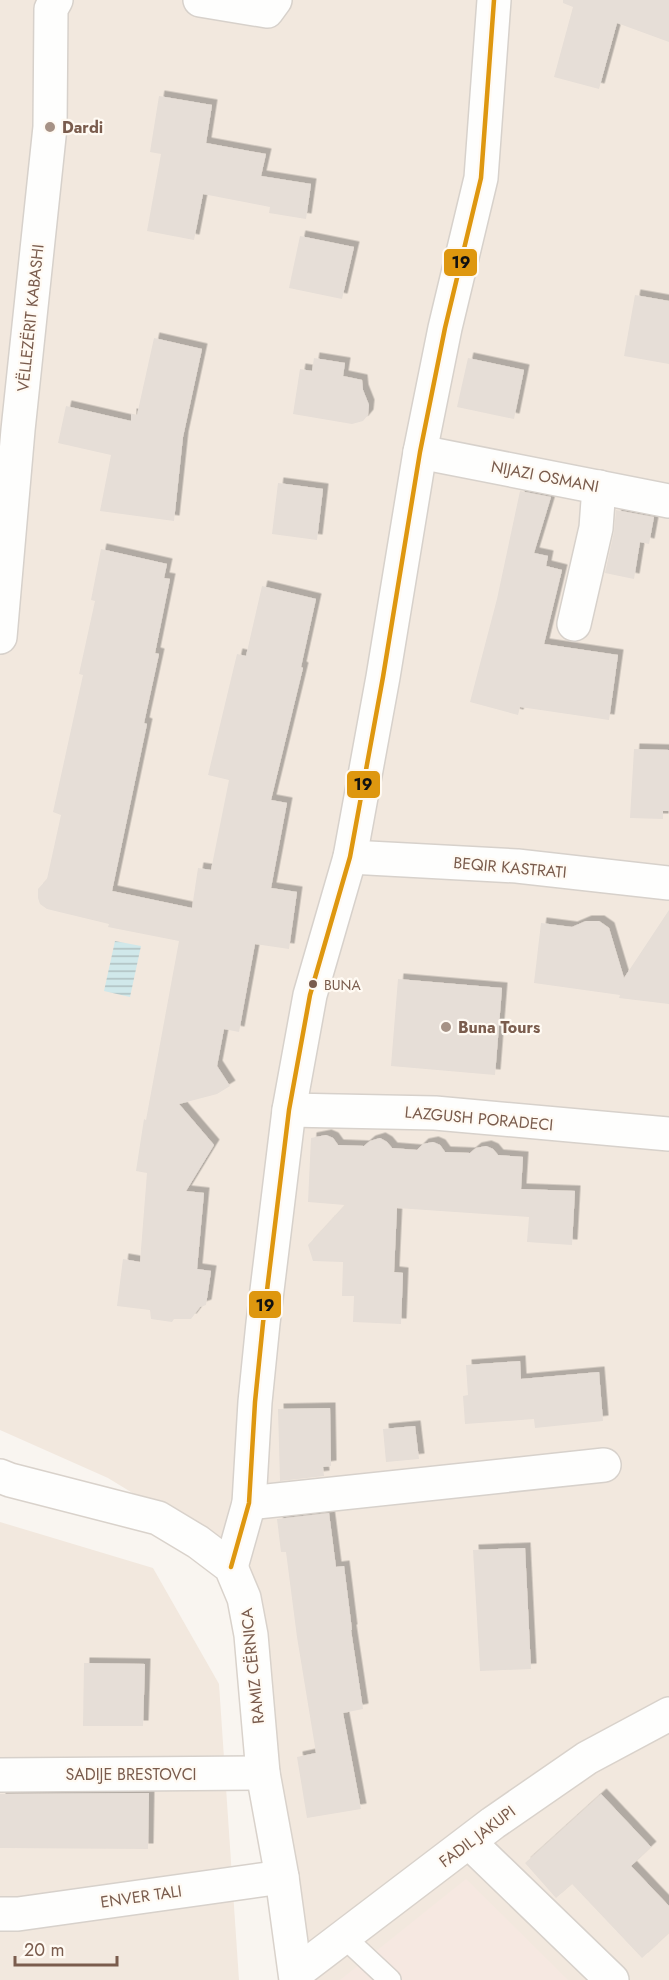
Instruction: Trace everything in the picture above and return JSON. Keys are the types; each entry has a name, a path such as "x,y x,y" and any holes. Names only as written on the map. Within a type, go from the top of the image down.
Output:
{"street":[{"name":"VËLLEZËRIT KABASHI","path":"0,637 18,430 50,127 51,9 56,0"},
{"path":"200,0 267,11 275,0"},
{"path":"0,1476 158,1518 198,1542 231,1567 249,1503 262,1334 289,1110 310,995 350,857 420,453 445,328 481,178 494,0"},
{"name":"NIJAZI OSMANI","path":"420,453 669,501"},
{"path":"574,624 596,528 599,487"},
{"name":"BEQIR KASTRATI","path":"350,857 517,866 669,883"},
{"name":"LAZGUSH PORADECI","path":"289,1110 435,1113 669,1134"},
{"path":"249,1503 604,1465"},
{"name":"RAMIZ CËRNICA","path":"231,1567 244,1598 251,1635 263,1773 282,1877 296,1977"},
{"name":"FADIL JAKUPI","path":"296,1977 344,1937 493,1823 586,1758 667,1719"},
{"name":"SADIJE BRESTOVCI","path":"0,1775 263,1773"},
{"path":"469,1842 612,1980"},
{"name":"ENVER TALI","path":"0,1914 18,1914 282,1877"}],"lane":[{"path":"344,1937 390,1980"}],"shaded area":[{"path":"0,0 669,0 669,1980 296,1980 237,1557 108,1478 0,1430"},
{"path":"0,1522 153,1568 219,1684 239,1980 0,1980"},
{"path":"466,1879 568,1980 340,1980"}],"water":[{"path":"115,941 141,946 130,997 104,991"}],"building":[{"path":"563,0 669,0 669,42 617,23 599,89 554,77 573,7 563,3"},
{"path":"159,96 212,105 206,143 266,154 261,176 311,184 306,219 269,213 270,207 203,194 194,240 147,231 161,154 150,152"},
{"path":"300,236 354,247 342,299 289,288"},
{"path":"635,295 669,301 669,364 624,356"},
{"path":"154,338 202,349 183,437 174,521 100,511 111,455 58,443 66,406 131,421 131,414 137,415"},
{"path":"314,358 345,363 343,376 362,380 369,405 368,415 363,421 352,424 293,414 300,369 312,371"},
{"path":"468,358 524,370 514,419 457,407"},
{"path":"278,483 323,489 317,540 272,534"},
{"path":"520,491 551,497 534,553 548,556 546,566 562,570 544,644 618,655 609,720 520,707 518,715 470,702 497,599"},
{"path":"616,510 654,517 649,544 640,542 634,579 605,573 614,532"},
{"path":"101,549 167,564 164,578 170,579 155,653 159,654 144,723 147,724 112,891 192,908 198,868 211,870 229,780 208,775 237,654 246,656 262,586 316,599 301,667 303,668 271,800 287,803 271,888 297,892 289,949 255,944 239,1032 224,1029 217,1066 230,1086 217,1094 179,1104 214,1145 186,1191 204,1193 197,1269 211,1271 206,1305 200,1307 191,1319 174,1319 172,1322 151,1319 150,1310 117,1306 123,1259 140,1262 147,1173 136,1171 179,941 108,927 109,924 47,909 40,904 38,898 38,889 47,879 61,815 53,812 83,675 79,674 95,601 91,600"},
{"path":"634,749 669,750 669,811 663,811 663,819 630,818"},
{"path":"669,910 669,1004 534,983 541,923 572,927 586,921 599,921 609,928 624,978"},
{"name":"Buna Tours","path":"398,979 502,988 495,1075 391,1066"},
{"path":"326,1135 333,1138 338,1145 364,1146 380,1138 392,1148 417,1150 423,1144 433,1142 440,1145 445,1152 470,1153 476,1148 486,1146 498,1155 523,1157 521,1189 575,1191 572,1245 527,1242 529,1217 397,1208 394,1272 403,1273 401,1324 353,1322 354,1296 342,1296 343,1262 313,1261 308,1245 345,1205 308,1202 311,1138"},
{"path":"520,1361 521,1379 599,1372 603,1421 535,1428 534,1419 465,1424 463,1396 468,1395 466,1365"},
{"path":"330,1408 331,1466 323,1467 324,1476 280,1481 278,1409"},
{"path":"415,1426 419,1459 386,1462 383,1429"},
{"path":"329,1513 336,1567 344,1566 363,1709 343,1713 361,1809 307,1818 297,1757 316,1753 286,1552 281,1552 277,1519"},
{"path":"525,1548 531,1669 480,1671 473,1550"},
{"path":"84,1663 145,1664 143,1726 83,1726"},
{"path":"149,1793 148,1849 0,1848 0,1794"},
{"path":"601,1794 651,1847 631,1866 669,1906 669,1933 642,1958 572,1884 556,1898 525,1863"}],"transit line":[{"name":"19","path":"231,1567 249,1503 255,1402 263,1323 289,1110 310,995 350,857 383,677 420,452 445,328 481,178 494,0"}],"place":[{"name":"Dardi","path":"50,127"},
{"name":"BUNA","path":"313,984"},
{"name":"Buna Tours","path":"446,1027"}]}
